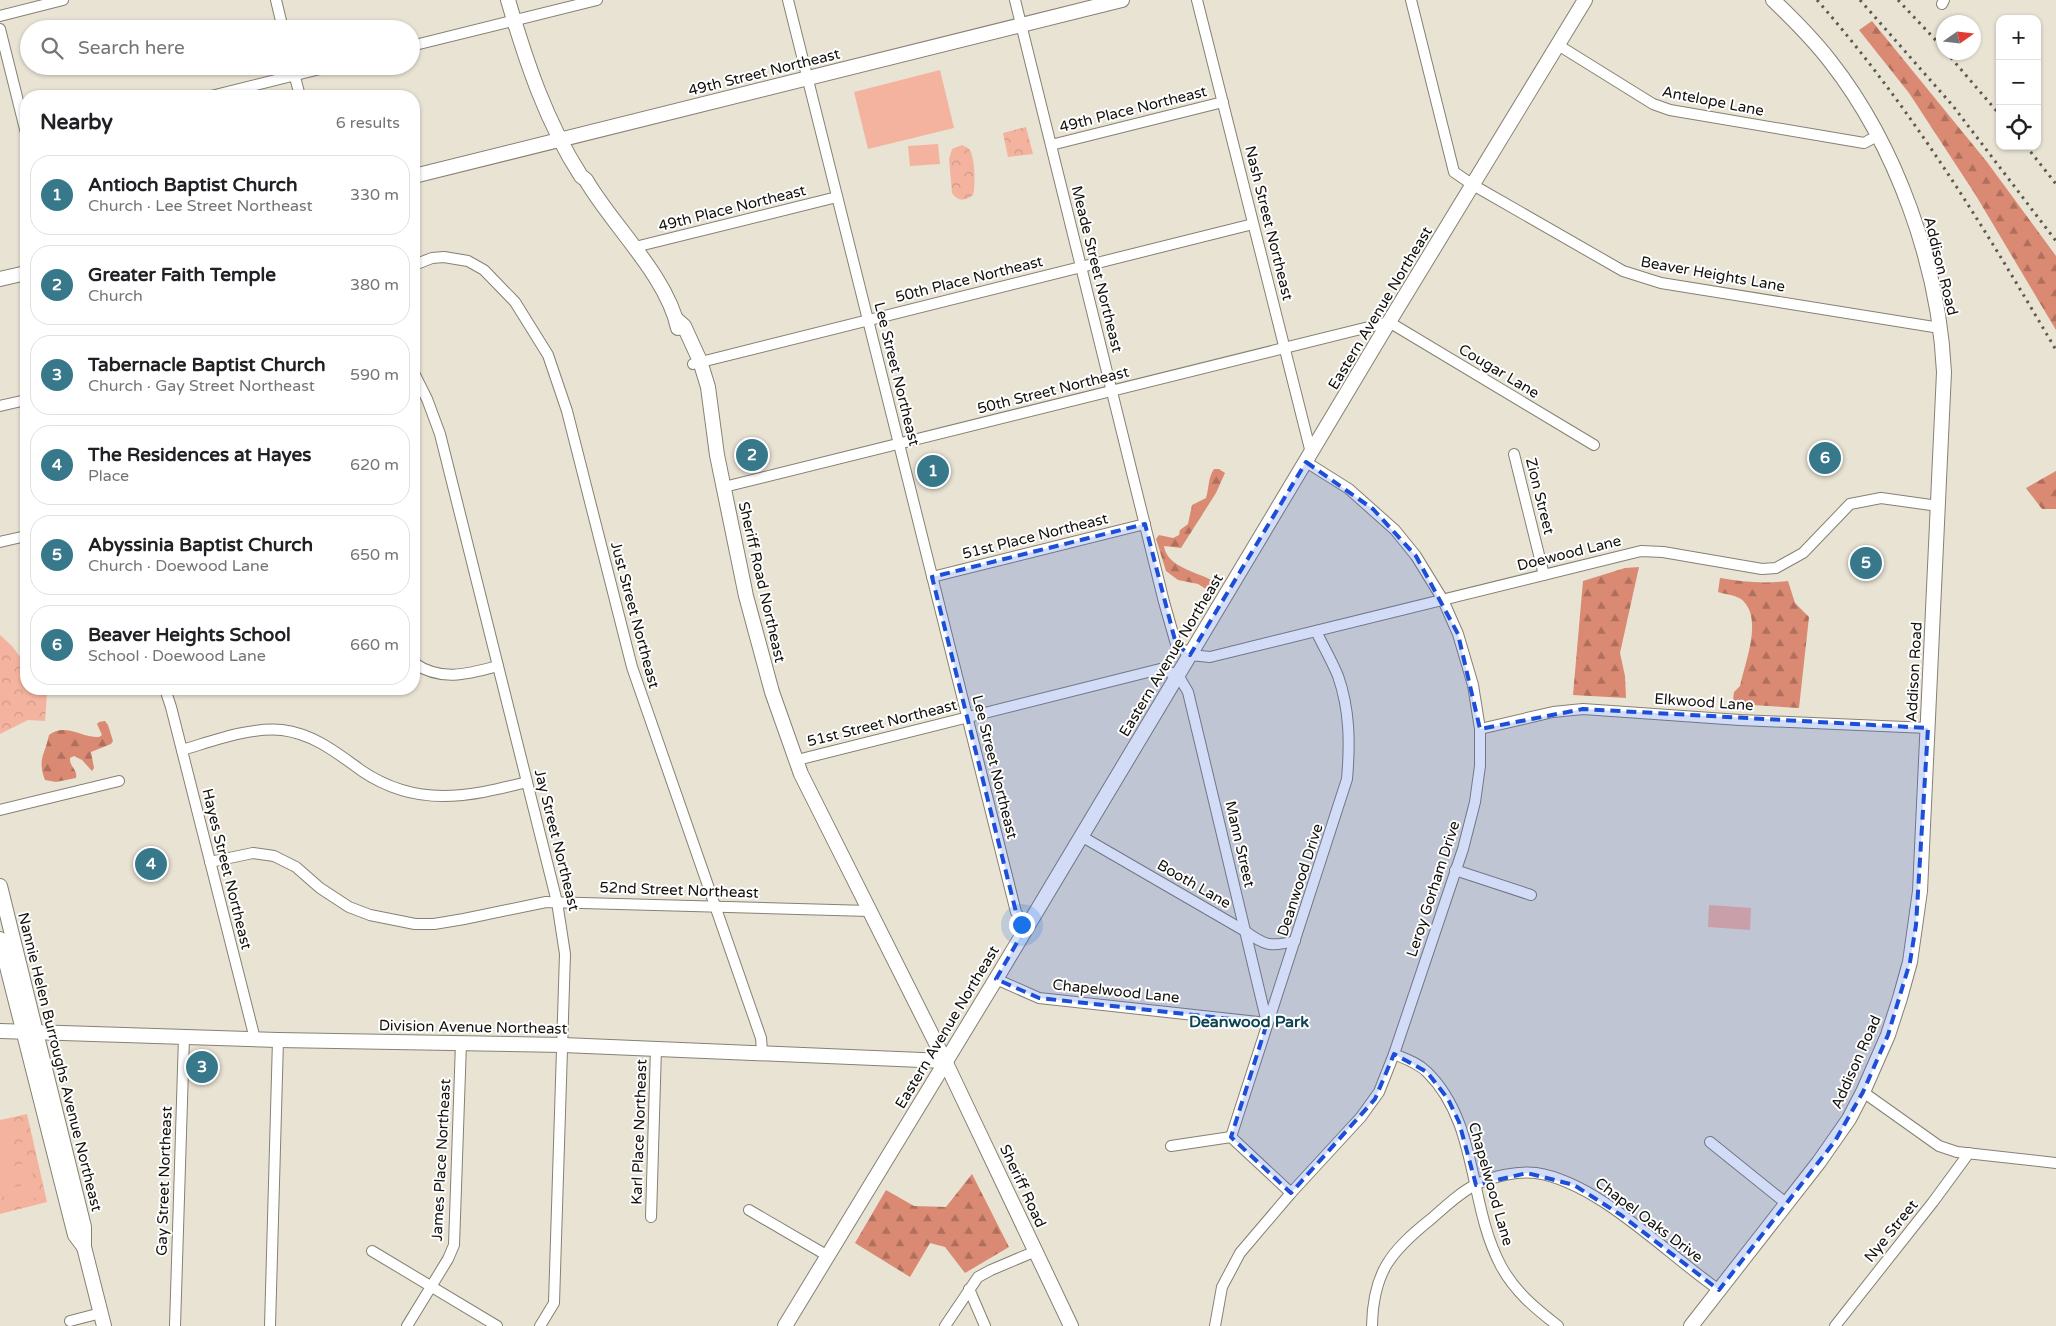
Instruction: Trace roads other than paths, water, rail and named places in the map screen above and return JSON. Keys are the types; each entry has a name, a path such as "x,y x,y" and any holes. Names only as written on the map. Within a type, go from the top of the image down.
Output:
{"main road":[{"name":"Sheriff Road Northeast","path":"508,0 564,139 585,173 586,180 635,247 660,286 676,319 684,326 711,399 710,408 724,487 755,634 772,692 797,760 805,769 816,796 819,810 945,1061"},
{"name":"Sheriff Road Northeast","path":"516,0 517,20"},
{"name":"49th Street Northeast","path":"420,175 1122,0"},
{"name":"Eastern Avenue Northeast","path":"785,1326 1585,0"},
{"name":"Addison Road","path":"1691,1326 1834,1141 1864,1092 1888,1035 1910,962 1920,891 1944,372 1940,328 1929,277 1914,224 1897,178 1877,136 1857,100 1830,60 1773,0"},
{"path":"0,279 20,274"},
{"name":"Nannie Helen Burroughs Avenue Northeast","path":"0,887 84,1227 84,1247 103,1319"},
{"path":"0,915 4,920 8,940 18,956"},
{"name":"Nannie Helen Burroughs Avenue Northeast","path":"0,939 75,1235 84,1247"},
{"name":"Division Avenue Northeast","path":"0,1031 278,1040 563,1045 945,1061"},
{"name":"Sheriff Road","path":"945,1061 1071,1326"}],"street":[{"path":"0,16 63,0"},
{"path":"276,0 281,20"},
{"path":"420,44 597,0"},
{"name":"Lee Street Northeast","path":"788,0 1016,912 1026,927"},
{"name":"Meade Street Northeast","path":"1015,0 1176,644 1190,654"},
{"name":"Nash Street Northeast","path":"1197,0 1285,348 1309,458"},
{"name":"Beaver Heights Lane","path":"1411,0 1454,172 1473,185 1623,271 1637,276 1661,283 1940,328"},
{"path":"0,29 20,109"},
{"name":"Antelope Lane","path":"1558,45 1653,104 1670,110 1864,143 1877,136"},
{"path":"231,90 280,75"},
{"path":"294,75 298,90"},
{"name":"49th Place Northeast","path":"1051,145 1223,102"},
{"name":"49th Place Northeast","path":"635,247 837,197"},
{"name":"50th Place Northeast","path":"696,362 1254,224"},
{"name":"Just Street Northeast","path":"420,263 432,258 444,257 468,261 484,270 515,302 548,356 567,411 632,667 761,1038 762,1052"},
{"name":"50th Street Northeast","path":"724,487 1389,322"},
{"name":"Cougar Lane","path":"1389,322 1594,445"},
{"name":"Jay Street Northeast","path":"420,385 440,434 558,902 565,954 554,1303 540,1326"},
{"path":"0,406 20,401"},
{"name":"Zion Street","path":"1514,454 1544,575"},
{"name":"Leroy Gorham Drive","path":"1215,1326 1219,1297 1229,1270 1245,1245 1361,1117 1375,1099 1394,1054 1470,825 1480,766 1480,729 1466,658 1443,600 1416,556 1395,530 1349,489 1309,458"},
{"name":"Doewood Lane","path":"1190,654 1210,657 1641,551 1663,552 1762,569 1776,568 1803,553 1850,504 1881,498 1938,506"},
{"name":"51st Place Northeast","path":"932,577 1145,524"},
{"path":"0,542 20,537"},
{"name":"Deanwood Drive","path":"1231,1137 1347,780 1350,739 1346,704 1338,676 1316,631"},
{"path":"420,665 433,672 452,676 498,666"},
{"name":"51st Street Northeast","path":"797,760 1160,669 1178,674"},
{"name":"Mann Street","path":"1178,674 1188,692 1267,1023"},
{"name":"Hayes Street Northeast","path":"166,695 182,750 254,1039"},
{"name":"Hayes Street Northeast","path":"171,707 172,695"},
{"name":"Elkwood Lane","path":"1480,729 1553,712 1583,710 1740,720 1928,728"},
{"path":"182,750 246,732 281,730 321,742 376,778 412,792 441,796 460,796 488,792 527,782"},
{"path":"0,810 119,780"},
{"name":"Booth Lane","path":"1081,836 1245,931 1260,942 1271,946 1295,941"},
{"name":"52nd Street Northeast","path":"210,862 253,853 274,856 296,867 320,888 350,907 370,915 415,924 444,923 544,902 869,911"},
{"path":"1455,870 1532,895"},
{"name":"Chapelwood Lane","path":"996,979 1039,998 1267,1023"},
{"name":"Gay Street Northeast","path":"175,1326 184,1036"},
{"path":"270,1326 278,1040"},
{"name":"James Place Northeast","path":"407,1326 448,1259 455,1235 461,1042"},
{"name":"Karl Place Northeast","path":"651,1217 656,1048"},
{"name":"Chapelwood Lane","path":"1394,1054 1417,1064 1427,1072 1448,1099 1459,1122 1491,1244 1507,1278 1532,1305 1558,1326"},
{"path":"1864,1092 1931,1142 1948,1150 2056,1163"},
{"path":"1171,1146 1231,1137 1291,1193"},
{"path":"1710,1142 1787,1204"},
{"name":"Nye Street","path":"1835,1326 1933,1202 1968,1153"},
{"name":"Chapel Oaks Drive","path":"1372,1326 1377,1286 1392,1256 1407,1238 1476,1184 1527,1172 1548,1176 1574,1185 1621,1215 1719,1290"},
{"path":"749,1210 828,1256"},
{"path":"372,1251 497,1326"},
{"path":"945,1326 974,1281 984,1274 1036,1251"},
{"path":"969,1289 985,1326"},
{"path":"70,1321 103,1319"}],"railway":[{"path":"1817,0 1884,83 1915,125 1974,213 2056,350"},
{"path":"1860,0 1953,106 2056,241"},
{"path":"1898,0 1936,40"},
{"path":"1953,60 1996,110"},
{"path":"2029,150 2056,184"}],"place":[{"name":"Greater Faith Temple","path":"752,455"},
{"name":"Beaver Heights School","path":"1825,458"},
{"name":"Antioch Baptist Church","path":"933,471"},
{"name":"Abyssinia Baptist Church","path":"1866,563"},
{"name":"The Residences at Hayes","path":"151,864"},
{"name":"Tabernacle Baptist Church","path":"202,1067"}],"district":[{"name":"Deanwood Park","path":"1249,1022"}]}
